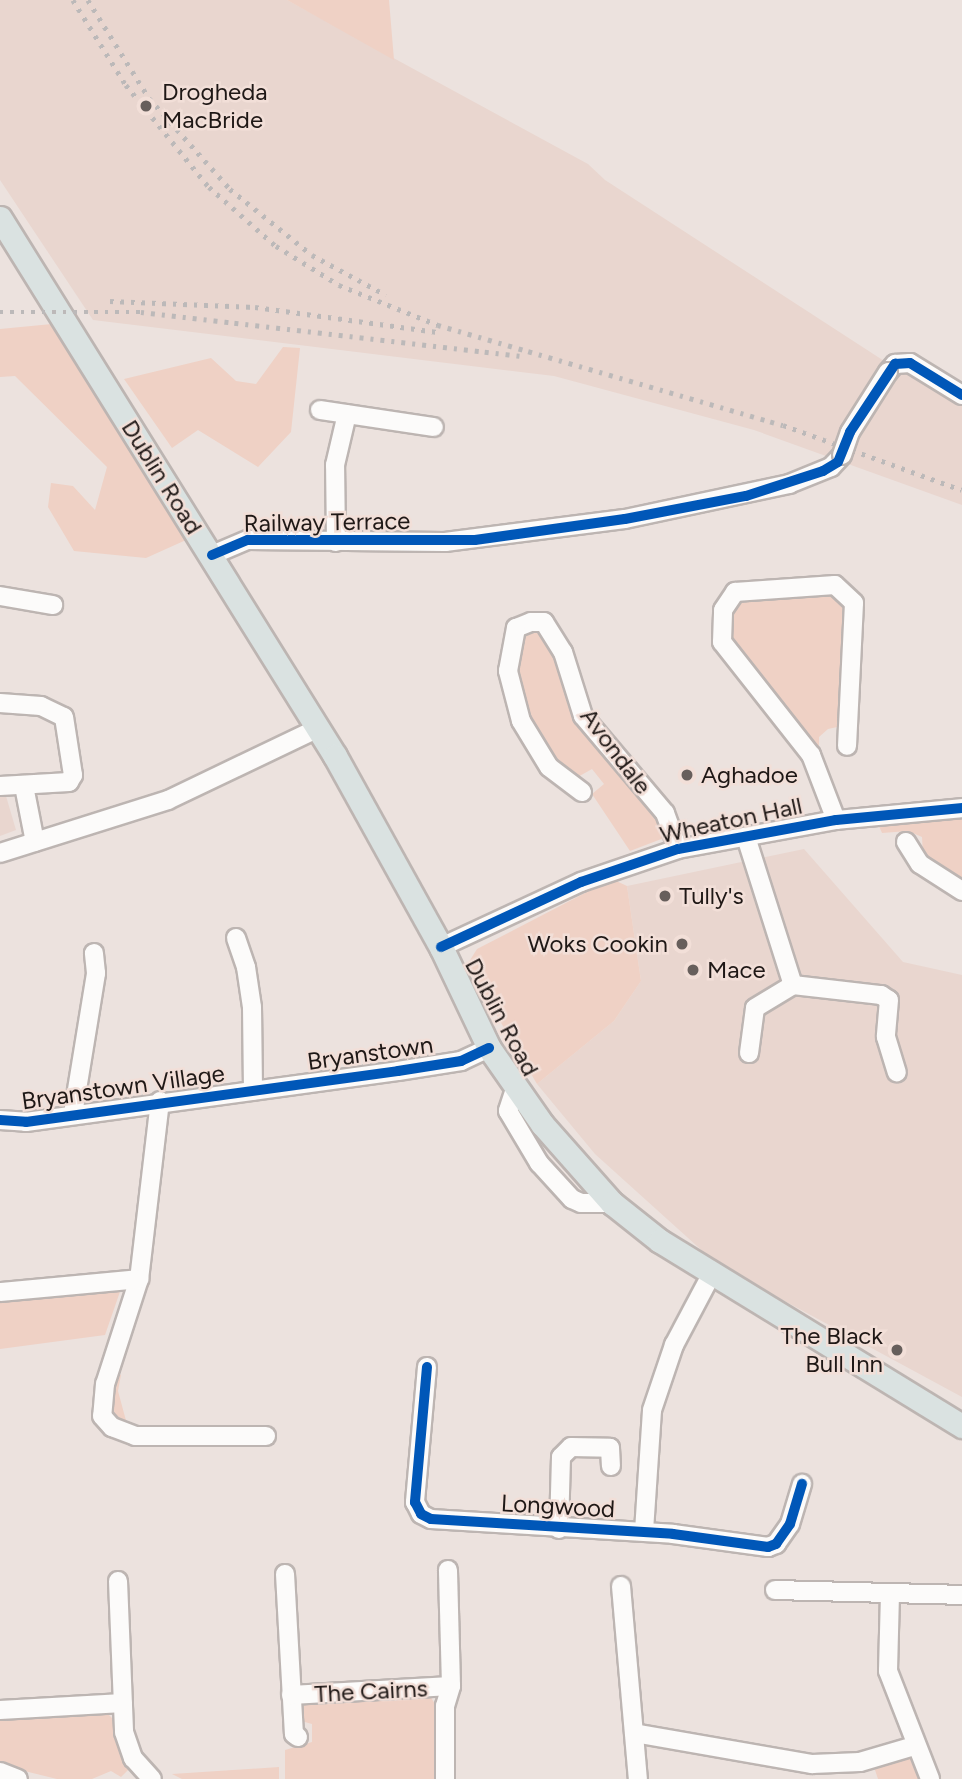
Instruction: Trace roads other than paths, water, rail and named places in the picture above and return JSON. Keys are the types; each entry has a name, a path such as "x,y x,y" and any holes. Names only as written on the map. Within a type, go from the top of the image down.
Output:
{"main road":[{"name":"Dublin Road","path":"0,218 318,728 441,947 489,1048 515,1089 612,1203 711,1275 962,1426"}],"street":[{"name":"Railway Terrace","path":"212,555 248,540 445,542 625,519 746,496 823,471 842,454 850,432 895,364 910,363 962,394"},
{"path":"320,410 434,428"},
{"path":"336,541 335,465 347,414"},
{"path":"836,820 811,755 722,642 723,610 735,592 835,584 854,603 847,747"},
{"path":"0,596 53,605"},
{"name":"Avondale","path":"582,792 549,766 521,721 508,671 516,628 531,622 544,622 563,652 583,716 665,813 678,849"},
{"path":"0,703 41,706 64,717 73,775 68,782 0,786"},
{"path":"0,853 168,800 318,728"},
{"path":"24,786 35,842"},
{"name":"Wheaton Hall","path":"441,947 581,882 678,849 836,820 962,808"},
{"path":"746,837 793,985"},
{"path":"906,842 920,864 962,891"},
{"name":"Bryanstown Village","path":"0,1120 10,1124 160,1101 253,1091 252,1007 246,967 236,939"},
{"name":"Bryanstown Village","path":"73,1114 96,973 94,953"},
{"path":"749,1053 755,1008 793,985 881,995 889,1000 886,1037 897,1072"},
{"name":"Bryanstown","path":"253,1091 461,1061 489,1048"},
{"name":"Bryanstown Village","path":"160,1101 139,1279 102,1396 106,1423 135,1436 266,1436"},
{"name":"Longwood","path":"644,1531 652,1410 674,1345 711,1275"},
{"path":"0,1292 139,1279"},
{"name":"Longwood","path":"427,1367 414,1493 421,1514 559,1529 644,1531 768,1546 776,1544 790,1524 802,1484"},
{"name":"Longwood","path":"559,1529 561,1457 571,1447 610,1448 611,1466"},
{"name":"The Cairns","path":"445,1779 445,1706 451,1686 448,1570"},
{"name":"The Cairns","path":"285,1574 294,1734 298,1737"},
{"path":"118,1581 123,1703 128,1745 139,1769 152,1779"},
{"path":"621,1586 638,1779"},
{"path":"775,1590 962,1595"},
{"path":"890,1594 887,1671 914,1746 930,1779"},
{"name":"The Cairns","path":"291,1695 451,1686"},
{"path":"0,1710 123,1703"},
{"path":"634,1733 812,1763 860,1762 914,1746"},
{"path":"0,1772 18,1779"}],"railway":[{"path":"73,0 126,85 209,187 276,246 339,285 438,325 783,425 962,490"},
{"path":"88,0 149,98 230,189 312,255 386,295"},
{"path":"110,301 255,307 437,332"},
{"path":"0,312 141,312 521,356"}],"place":[{"name":"Drogheda MacBride","path":"146,106"},
{"name":"Aghadoe","path":"687,775"},
{"name":"Tully's","path":"665,896"},
{"name":"Woks Cookin","path":"682,944"},
{"name":"Mace","path":"693,970"},
{"name":"The Black Bull Inn","path":"897,1350"}]}
